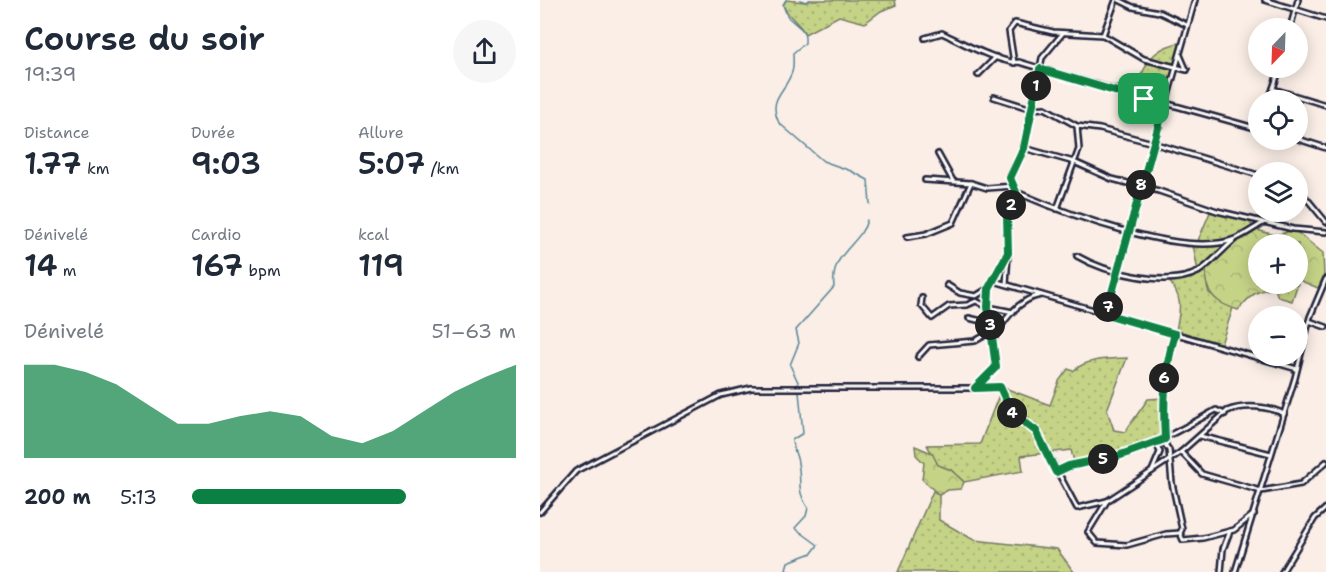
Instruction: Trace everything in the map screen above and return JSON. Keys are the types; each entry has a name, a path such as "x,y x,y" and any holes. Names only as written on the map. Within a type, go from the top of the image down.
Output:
{"street":[{"path":"1103,35 1118,0 1133,7 1159,12 1187,25"},
{"path":"1106,314 1195,0"},
{"path":"1265,0 1326,19"},
{"path":"1293,18 1298,0"},
{"path":"1014,63 1009,30 1011,24 1018,23 1063,33 1103,35 1144,59 1186,70 1180,54"},
{"path":"925,38 942,33 957,43 1014,63 1248,126"},
{"path":"1006,284 1007,215 1016,192 1010,178 1024,148 1042,58 1063,33"},
{"path":"978,75 996,57"},
{"path":"1276,78 1272,89 1326,105"},
{"path":"994,97 1032,109 1045,108 1077,126 1100,129 1153,143 1248,172"},
{"path":"1057,209 1079,149 1077,126"},
{"path":"1308,142 1326,148"},
{"path":"1024,148 1074,162 1112,179 1141,185 1211,210 1263,223 1326,232"},
{"path":"938,154 952,181"},
{"path":"924,180 971,183 987,188 1014,186"},
{"path":"907,237 926,234 953,223 971,183"},
{"path":"1016,192 1057,209 1129,232 1197,243 1234,240"},
{"path":"1308,200 1326,222"},
{"path":"1077,256 1110,272 1134,277 1176,277 1198,272 1234,240 1263,223"},
{"path":"947,285 960,293 976,296 989,288 1008,253"},
{"path":"1235,572 1284,414 1309,321 1326,279"},
{"path":"994,281 1297,369"},
{"path":"975,388 996,367 988,307 989,288"},
{"path":"992,342 1001,324 1013,312 1032,297 1042,295"},
{"path":"922,298 921,304 932,318 949,306 967,305 976,301 988,307 1013,312"},
{"path":"969,318 977,318 990,323"},
{"path":"1309,321 1326,327"},
{"path":"918,357 929,345 975,341 991,332"},
{"path":"1175,334 1166,363 1163,398 1165,439 1182,529 1180,533 1184,540 1192,540 1230,531 1254,514"},
{"path":"540,512 576,471 721,395 751,388 1000,387 1012,413 1036,431 1077,508 1107,501 1170,460 1225,414 1236,408 1245,407 1284,414"},
{"path":"1056,472 1069,466 1118,456 1165,439 1216,410 1225,414"},
{"path":"1200,436 1272,454"},
{"path":"1151,472 1160,452 1156,442"},
{"path":"1181,452 1202,474 1261,491 1301,484 1326,462"},
{"path":"1107,501 1088,532 1097,543 1127,545 1166,534 1180,533"},
{"path":"1282,572 1315,518 1326,508"},
{"path":"1221,572 1223,549 1230,531"}],"green space":[{"path":"786,0 805,2 810,0 895,0 896,5 881,11 865,23 839,16 805,34 785,10 783,5"},
{"path":"1184,42 1165,103 1128,95 1107,87 1130,85 1141,76 1152,57 1159,51"},
{"path":"1211,210 1247,219 1254,228 1207,286 1209,293 1233,308 1220,347 1175,334 1179,318 1178,297 1165,277 1198,272 1194,249 1188,242 1197,243"},
{"path":"1254,228 1269,234 1248,234 1248,294 1254,294 1238,310 1219,301 1212,295 1207,285 1208,266 1220,250"},
{"path":"1293,229 1299,234 1279,234 1288,232"},
{"path":"1308,241 1323,253 1324,275 1318,288 1308,284"},
{"path":"1277,294 1294,294 1292,301 1278,297"},
{"path":"1127,358 1107,410 1114,430 1125,432 1148,399 1163,398 1165,439 1118,456 1075,465 1071,450 1021,456 1023,471 964,482 951,470 938,465 927,445 980,444 1002,387 1050,405 1059,381 1068,369 1073,371 1098,360"},
{"path":"915,446 932,453 938,465 951,470 964,482 961,489 948,490 939,495 922,479 924,463 916,455"},
{"path":"933,491 939,495 939,520 974,540 1057,549 1074,572 898,572"}],"waterway":[{"path":"786,0 783,5 789,18 803,31 805,43 793,53 792,72 776,101 775,107 779,123 823,161 868,180 870,204"},
{"path":"800,0 806,2 810,0"},
{"path":"788,572 786,569 788,562 812,553 818,545 795,528 806,516 808,508 801,491 792,440 803,433 798,382 790,365 799,343 796,330 834,287 837,265 864,229 867,220"}],"route":[{"path":"1040,69 1144,99 1165,103 1106,314 1175,334 1166,363 1163,398 1165,439 1118,456 1069,466 1056,472 1036,431 1012,413 1000,387 975,388 996,367 988,307 989,288 1008,253 1010,237 1007,215 1016,192 1010,178 1024,148 1040,69"}]}
